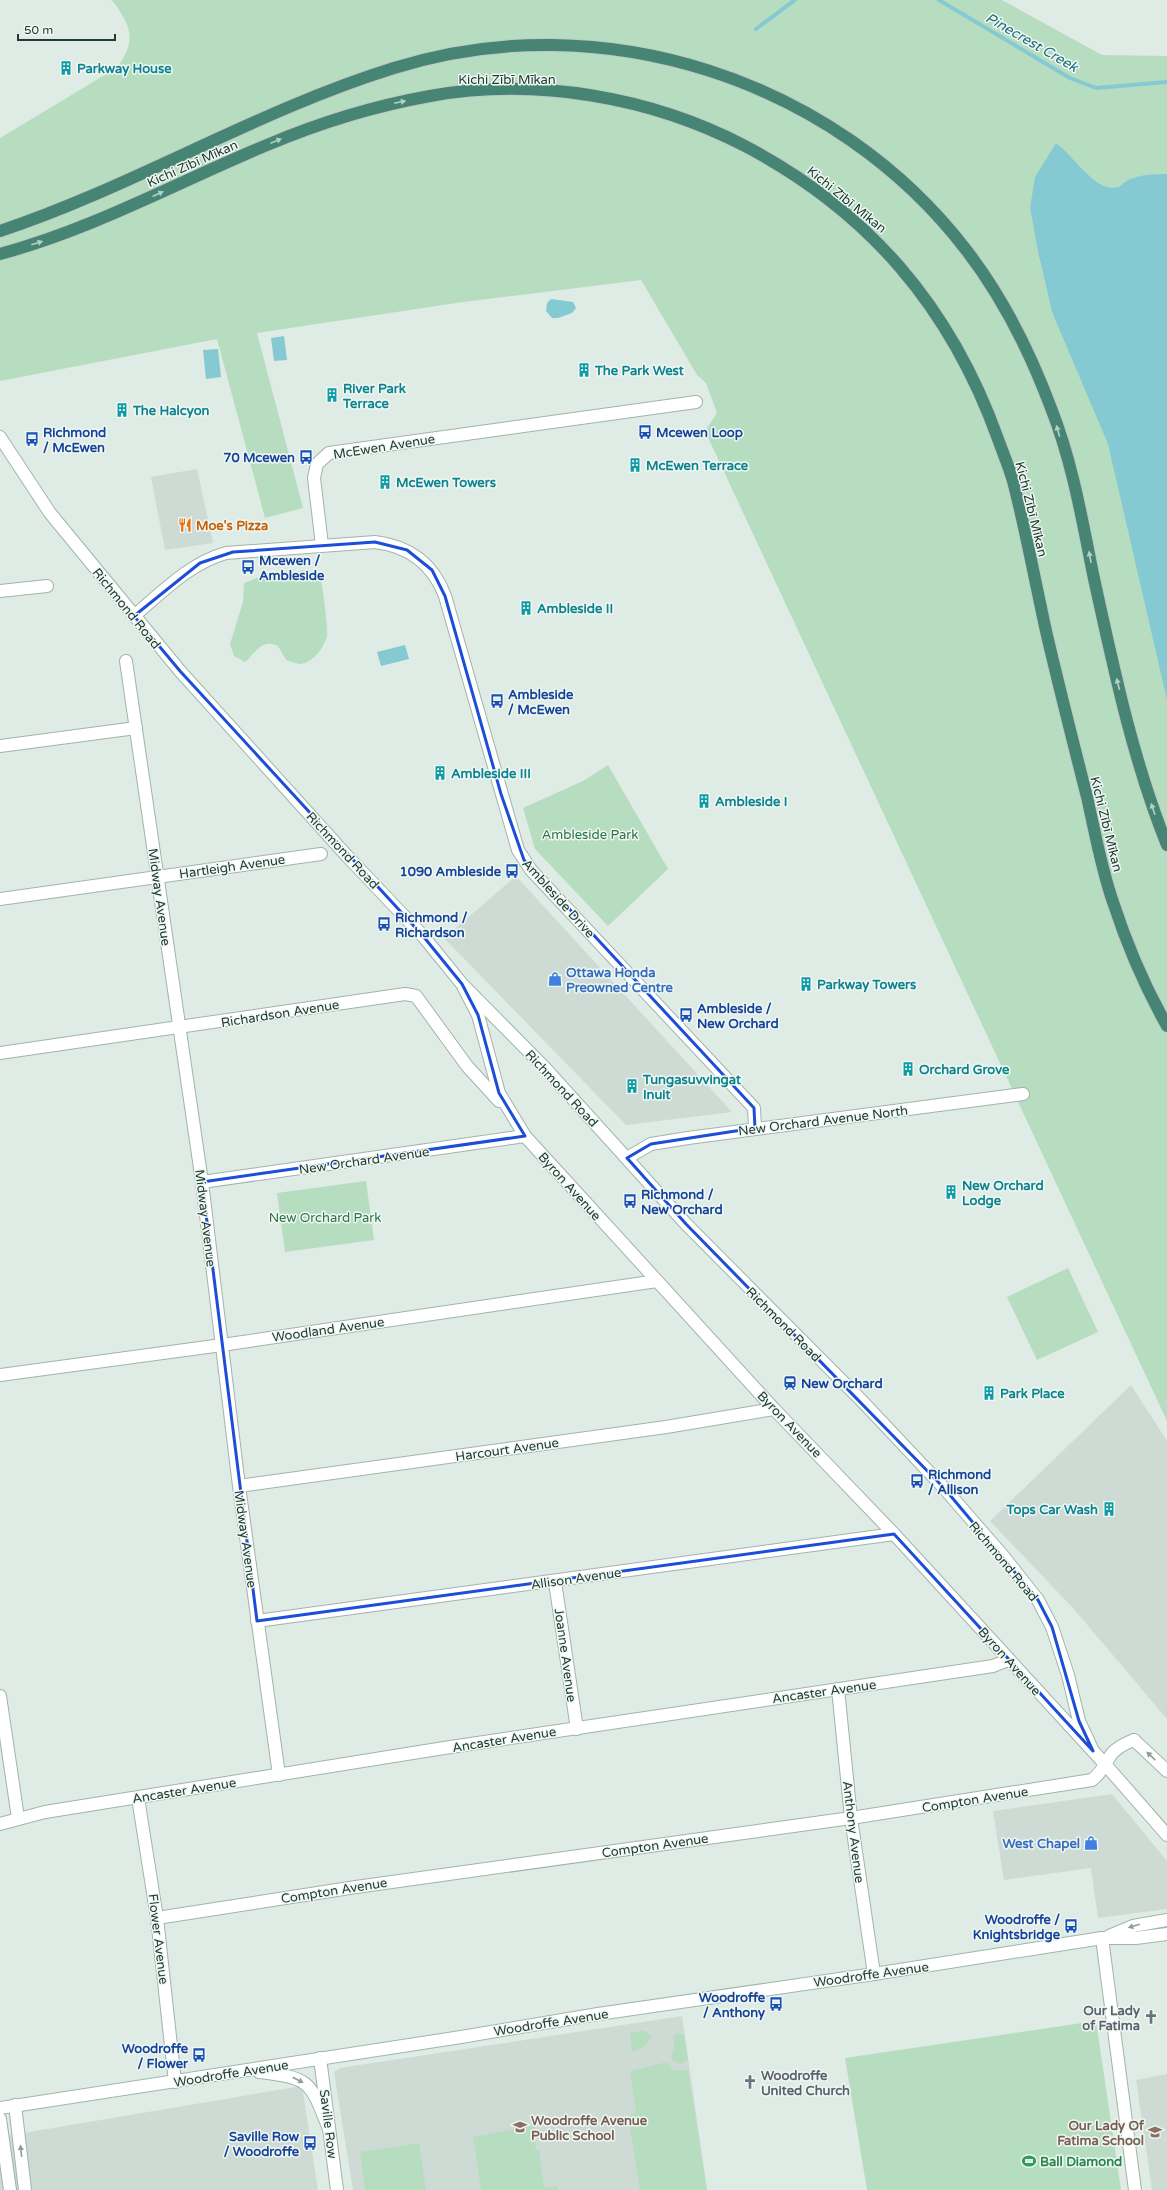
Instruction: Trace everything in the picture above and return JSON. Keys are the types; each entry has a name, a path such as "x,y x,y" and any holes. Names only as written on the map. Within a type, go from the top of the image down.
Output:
{"highway":[{"name":"Kichi Zībī Mīkan","path":"0,231 78,202 304,100 396,67 470,51 518,46 573,46 640,53 715,72 754,86 797,107 824,122 864,150 933,211 978,265 999,298 1023,341 1053,412 1076,495 1112,662 1133,746 1167,845"},
{"name":"Kichi Zībī Mīkan","path":"0,254 44,240 100,219 241,156 311,128 386,105 454,93 510,90 549,91 589,96 628,104 672,116 720,134 766,157 797,176 836,206 887,252 922,292 975,380 1012,478 1047,633 1111,899 1137,968 1167,1026"}],"street":[{"name":"McEwen Avenue","path":"322,545 314,478 318,464 329,453 696,402"},
{"name":"Richmond Road","path":"0,437 50,513 180,671 347,856 423,936 462,984 545,1068 686,1224 857,1397 944,1488 1038,1600 1052,1627 1068,1675 1079,1721 1093,1752"},
{"name":"Ambleside Drive","path":"322,545 364,542 385,543 414,554 432,570 445,596 518,850 531,870 754,1108 755,1128"},
{"path":"134,616 185,574 217,556 241,551 322,545"},
{"path":"0,591 47,586"},
{"name":"Midway Avenue","path":"126,661 202,1182 239,1486 280,1775"},
{"path":"0,746 136,728"},
{"name":"Hartleigh Avenue","path":"0,899 321,854"},
{"name":"Byron Avenue","path":"462,984 478,1015 499,1094 506,1109 525,1136 774,1409 894,1534 1104,1763 1167,1835"},
{"name":"Richardson Avenue","path":"0,1053 179,1029 405,994 416,996 467,1066 506,1109"},
{"name":"New Orchard Avenue North","path":"627,1158 651,1144 755,1128 1023,1094"},
{"name":"New Orchard Avenue","path":"202,1182 525,1136"},
{"name":"Woodland Avenue","path":"0,1375 222,1345 657,1281"},
{"name":"Harcourt Avenue","path":"239,1486 666,1427 774,1409"},
{"name":"Allison Avenue","path":"257,1621 555,1582 894,1534"},
{"name":"Joanne Avenue","path":"555,1582 576,1728"},
{"name":"Ancaster Avenue","path":"0,1824 18,1818 138,1798 576,1728 998,1666 1008,1660"},
{"name":"Anthony Avenue","path":"838,1689 851,1818 874,1974"},
{"path":"0,1696 18,1818"},
{"name":"Compton Avenue","path":"157,1918 356,1887 851,1818 1092,1780 1097,1776 1113,1751 1121,1745 1134,1740 1167,1771"},
{"name":"Flower Avenue","path":"138,1798 157,1918 175,2082"},
{"name":"Woodroffe Avenue","path":"1102,1938 1133,1926 1167,1920"},
{"name":"Woodroffe Avenue","path":"0,2108 246,2071 598,2014 874,1974 1102,1938 1136,1938 1167,1934"},
{"path":"1102,1938 1135,2190"},
{"name":"Saville Row","path":"320,2058 337,2190"},
{"path":"246,2071 287,2075 302,2081 314,2092 330,2129"},
{"path":"15,2105 25,2190"},
{"path":"0,2119 10,2190"}],"highlighted area":[{"path":"375,542 407,550 432,570 445,596 501,794 524,860 754,1108 755,1128 651,1144 627,1158 686,1224 944,1488 1038,1600 1052,1627 1079,1721 1093,1751 894,1534 257,1621 202,1182 525,1136 499,1093 478,1015 462,984 423,936 180,671 134,616 200,563 233,552"}],"shaded area":[{"path":"197,469 213,543 165,550 151,477"},
{"path":"516,876 732,1112 626,1125 444,938"},
{"path":"1131,1385 1167,1441 1167,1719 1073,1608 990,1521"},
{"path":"1112,1794 1167,1861 1167,1909 1098,1918 1091,1868 1004,1880 993,1811"},
{"name":"Woodroffe Avenue Public School","path":"682,2016 707,2190 353,2190 334,2072 340,2068"},
{"name":"Our Lady Of Fatima School","path":"1167,2074 1167,2190 1152,2190 1136,2080"},
{"path":"302,2086 318,2190 0,2190 0,2137"}],"green space":[{"path":"111,0 1002,0 1102,55 1167,56 1167,174 1140,176 1124,182 1118,187 1110,188 1101,185 1093,179 1063,148 1056,143 1030,208 1038,252 1052,312 1103,418 1167,697 1167,1421 705,431 717,413 706,383 697,375 641,280 463,302 257,333 303,508 265,518 217,339 0,381 0,138 118,67 126,53 130,35 126,22"},
{"path":"303,570 311,572 321,580 322,584 327,636 324,645 318,653 306,663 297,664 286,660 278,646 268,644 260,647 245,662 234,656 230,644 243,602 244,583 262,576 274,578"},
{"name":"Ambleside Park","path":"608,765 668,869 608,926 535,849 523,808 583,781"},
{"name":"New Orchard Park","path":"366,1181 374,1240 285,1252 277,1193"},
{"path":"1068,1268 1098,1332 1037,1360 1007,1297"},
{"path":"1096,2021 1121,2190 867,2190 845,2058"},
{"path":"644,2030 651,2036 648,2042 644,2047 632,2052 630,2033"},
{"path":"677,2033 684,2035 688,2059 682,2064 676,2063 671,2058 674,2047 674,2036"},
{"path":"667,2062 673,2070 688,2070 707,2190 640,2190 628,2116 636,2112 630,2071"},
{"path":"535,2125 537,2136 534,2137 536,2150 539,2150 544,2188 557,2186 558,2190 481,2190 473,2137"},
{"path":"419,2143 426,2190 365,2190 360,2152"}],"water":[{"path":"1056,143 1063,148 1093,179 1101,185 1110,188 1118,187 1130,179 1140,176 1167,174 1167,700 1108,444 1052,312 1038,252 1030,208 1035,177"},
{"path":"551,299 573,302 576,308 572,313 558,318 552,318 546,311 547,303"},
{"path":"284,336 287,360 274,361 271,338"},
{"path":"218,349 221,377 206,379 203,350"},
{"path":"405,645 409,659 381,666 377,652"}],"waterway":[{"name":"Pinecrest Creek","path":"756,29 795,0"},
{"name":"Pinecrest Creek","path":"939,0 1070,78 1096,88 1167,82"}],"place":[{"name":"Parkway House","path":"66,68"},
{"name":"The Park West","path":"584,370"},
{"name":"River Park Terrace","path":"332,395"},
{"name":"The Halcyon","path":"122,410"},
{"name":"Mcewen Loop","path":"645,432"},
{"name":"Richmond / McEwen","path":"32,439"},
{"name":"70 Mcewen","path":"306,457"},
{"name":"McEwen Terrace","path":"635,465"},
{"name":"McEwen Towers","path":"385,482"},
{"name":"Moe's Pizza","path":"185,525"},
{"name":"Mcewen / Ambleside","path":"248,567"},
{"name":"Ambleside II","path":"526,608"},
{"name":"Ambleside / McEwen","path":"497,701"},
{"name":"Ambleside III","path":"440,773"},
{"name":"Ambleside I","path":"704,801"},
{"name":"1090 Ambleside","path":"512,871"},
{"name":"Richmond / Richardson","path":"384,924"},
{"name":"Ottawa Honda Preowned Centre","path":"555,979"},
{"name":"Parkway Towers","path":"806,984"},
{"name":"Ambleside / New Orchard","path":"686,1015"},
{"name":"Orchard Grove","path":"908,1069"},
{"name":"Tungasuvvingat Inuit","path":"632,1086"},
{"name":"New Orchard Lodge","path":"951,1192"},
{"name":"Richmond / New Orchard","path":"630,1201"},
{"name":"New Orchard","path":"790,1383"},
{"name":"Park Place","path":"989,1393"},
{"name":"Richmond / Allison","path":"917,1481"},
{"name":"Tops Car Wash","path":"1109,1509"},
{"name":"West Chapel","path":"1091,1843"},
{"name":"Woodroffe / Knightsbridge","path":"1071,1926"},
{"name":"Woodroffe / Anthony","path":"776,2004"},
{"name":"Our Lady of Fatima","path":"1151,2017"},
{"name":"Woodroffe / Flower","path":"199,2055"},
{"name":"Woodroffe United Church","path":"750,2082"},
{"name":"Woodroffe Avenue Public School","path":"520,2127"},
{"name":"Our Lady Of Fatima School","path":"1155,2132"},
{"name":"Saville Row / Woodroffe","path":"310,2143"},
{"name":"Ball Diamond","path":"1029,2161"}]}
